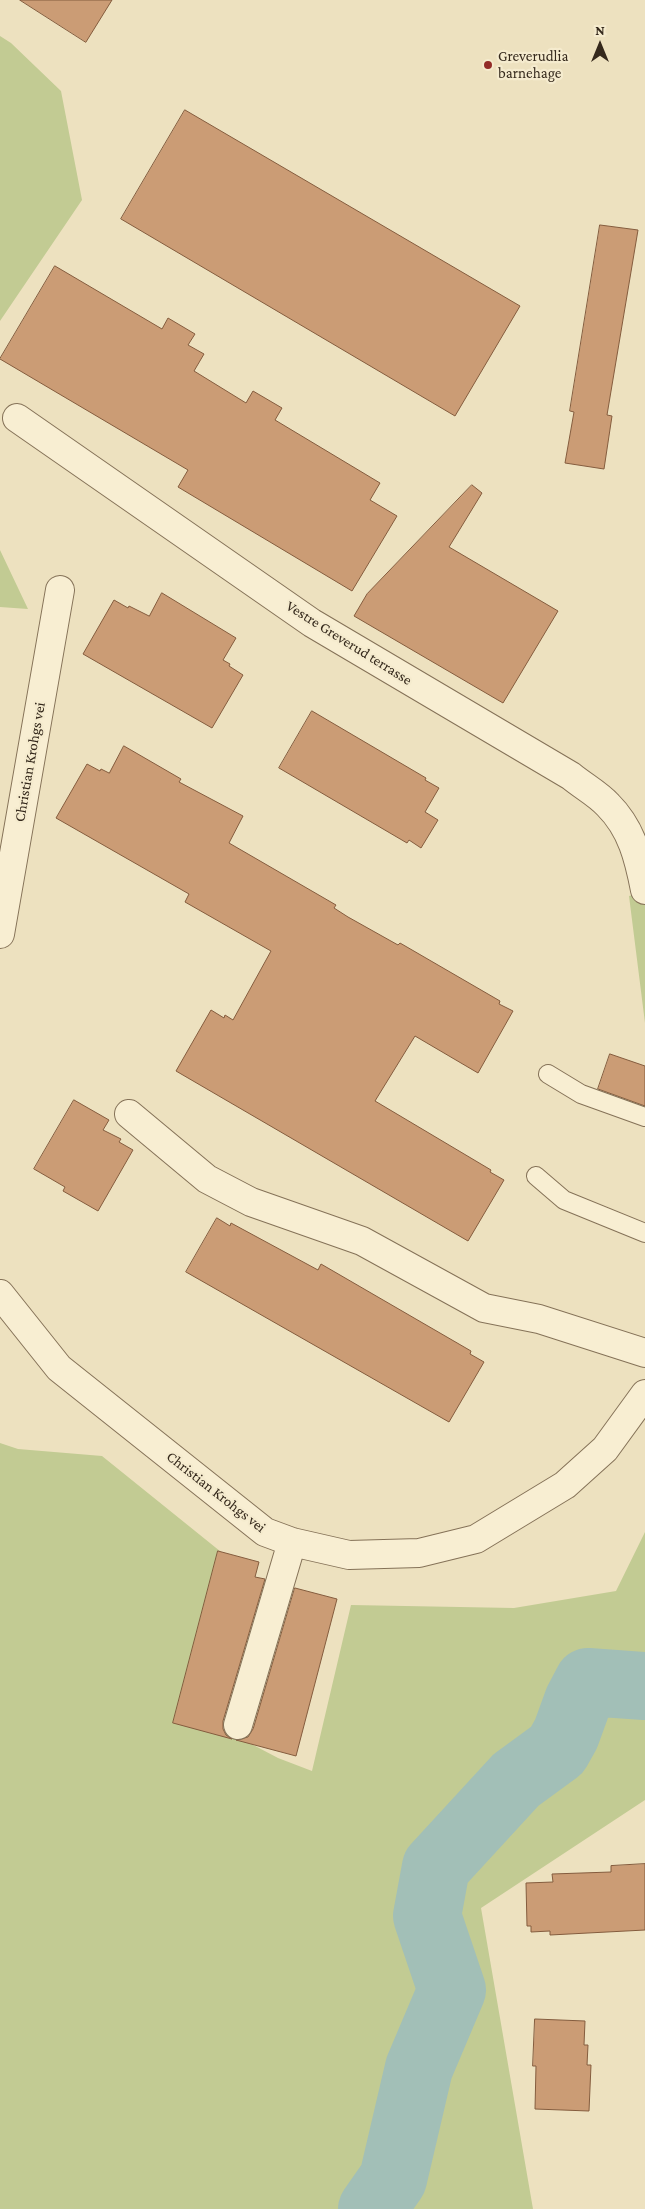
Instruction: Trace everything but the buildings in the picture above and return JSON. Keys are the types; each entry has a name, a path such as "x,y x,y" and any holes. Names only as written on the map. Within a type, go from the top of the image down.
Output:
{"street":[{"name":"Vestre Greverud terrasse","path":"18,418 312,623 578,782 608,804 626,826 638,855 645,890"},
{"name":"Christian Krohgs vei","path":"0,934 60,590"},
{"path":"129,1114 207,1179 251,1202 362,1241 484,1308 539,1319 645,1352"},
{"name":"Christian Krohgs vei","path":"0,1294 59,1368 265,1532 292,1542 349,1555 419,1553 476,1539 565,1486 605,1449 645,1394"},
{"path":"238,1725 292,1542"}],"lane":[{"path":"548,1074 582,1094 645,1117"},
{"path":"536,1176 564,1200 645,1233"}],"green space":[{"path":"0,36 11,43 61,91 82,200 0,321"},
{"path":"0,550 28,609 0,607"},
{"path":"645,892 645,1023 629,896"},
{"path":"0,1443 18,1449 102,1456 236,1564 201,1726 240,1738 278,1758 312,1771 351,1605 514,1608 616,1591 645,1532 645,1800 481,1908 533,2209 0,2209"}],"waterway":[{"path":"372,2209 393,2179 419,2068 452,1990 427,1916 436,1867 516,1780 557,1750 566,1734 578,1701 588,1682 645,1686"}],"place":[{"name":"Greverudlia barnehage","path":"488,65"}]}
